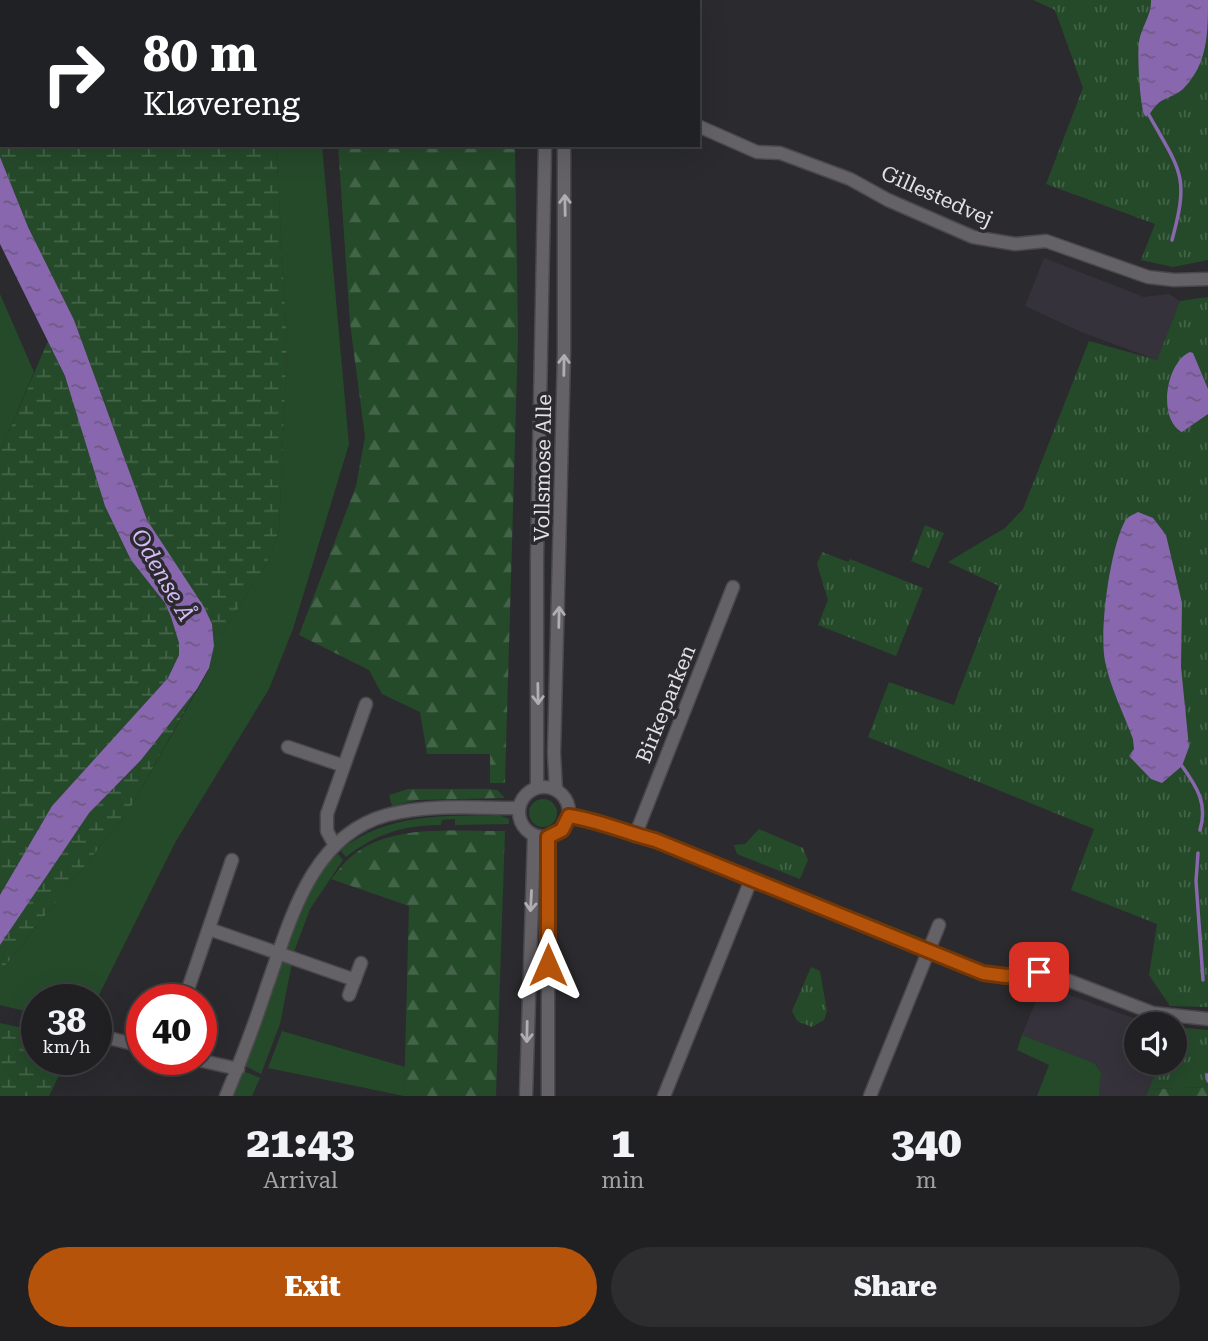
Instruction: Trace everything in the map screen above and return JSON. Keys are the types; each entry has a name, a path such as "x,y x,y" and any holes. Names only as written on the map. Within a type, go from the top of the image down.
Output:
{"street":[{"name":"Gillestedvej","path":"700,127 757,152 780,153 858,182 888,200 973,237 1015,244 1046,241 1148,276 1174,280 1208,279"},
{"name":"Vollsmose Alle","path":"537,788 537,557 545,147"},
{"name":"Vollsmose Alle","path":"555,790 566,242 564,147"},
{"name":"Birkeparken","path":"635,835 733,587"},
{"path":"335,846 327,831 327,814 366,704"},
{"path":"288,747 344,766"},
{"path":"537,788 555,790 566,800 569,816 562,830 548,837 534,836 523,827 519,808 525,796 537,788"},
{"path":"226,1096 297,900 315,869 335,846 356,830 384,816 455,807 519,808"},
{"path":"569,816 585,817 655,840 983,973 1006,976 1049,973 1153,1013 1208,1019"},
{"path":"526,1096 534,836"},
{"path":"548,837 548,1096"},
{"path":"190,984 232,860"},
{"path":"664,1096 751,880"},
{"path":"870,1096 939,925"},
{"path":"209,929 355,980"},
{"path":"349,995 361,963"},
{"path":"217,1064 238,1069"}],"shaded area":[{"path":"1044,258 1144,297 1169,294 1180,301 1157,360 1081,332 1025,306"},
{"path":"1039,984 1124,1015 1124,1075 1155,1075 1146,1096 1099,1096 1101,1072 1094,1063 1022,1035 1036,1001 1032,999"}],"green space":[{"path":"1033,0 1208,0 1208,260 1173,267 1141,260 1155,224 1046,184 1083,88 1055,10"},
{"path":"0,147 276,147 287,345 279,530 267,563 214,646 212,624 147,520 74,320 28,227 0,157"},
{"path":"276,147 322,147 349,444 293,629 269,689 176,841 104,984 21,984 21,1010 0,1005 0,972 130,809 208,671 214,646 267,563 279,530 287,345"},
{"path":"338,147 515,147 518,337 505,783 490,783 490,754 427,754 420,712 382,694 369,670 299,635 356,486 365,437 350,323"},
{"path":"0,294 34,372 0,452"},
{"path":"1208,297 1208,1007 1170,1006 1149,975 1157,924 1071,890 1094,829 868,737 889,682 954,705 999,586 948,562 1005,528 1023,509 1089,341 1157,360 1180,301"},
{"path":"48,341 65,377 131,560 165,603 171,617 179,643 179,656 168,678 52,806 0,895 0,452"},
{"path":"925,525 944,533 929,568 911,561"},
{"path":"822,552 848,562 850,559 923,588 896,656 818,625 828,600 817,564"},
{"path":"197,689 130,809 0,972 0,945 88,813 141,760"},
{"path":"408,789 487,789 497,790 505,798 417,800 392,806 389,795"},
{"path":"543,799 553,803 557,813 553,823 543,827 533,823 529,813 533,803"},
{"path":"499,815 509,819 509,824 455,825 455,819 442,820 441,825 391,832 368,842 346,857 340,850 358,838 396,823 436,817"},
{"path":"759,829 803,848 808,860 800,879 737,854 734,845 745,844"},
{"path":"426,831 505,831 496,1096 404,1096 409,906 331,879 353,855 387,838"},
{"path":"338,854 343,860 310,909 294,952 290,951 287,946 306,895 320,873"},
{"path":"859,913 926,940 921,942 857,916"},
{"path":"1031,951 1037,953 1037,965 1031,967 1025,965 1023,959 1025,953"},
{"path":"287,961 292,963 280,1024 261,1074 245,1066 280,965"},
{"path":"811,967 820,971 827,1011 824,1020 812,1027 797,1021 792,1011"},
{"path":"0,1023 21,1028 21,1075 59,1075 49,1096 0,1096"},
{"path":"1187,1028 1208,1030 1208,1087 1149,1089 1155,1075 1187,1075"},
{"path":"282,1031 405,1067 404,1096 268,1068"},
{"path":"1022,1035 1094,1063 1101,1072 1099,1096 1037,1096 1049,1065 1017,1050"},
{"path":"243,1071 260,1078 252,1096 233,1096"},
{"path":"1208,1087 1208,1096 1146,1096 1149,1089"}],"water":[{"path":"1151,0 1208,0 1208,24 1202,59 1191,79 1183,89 1162,101 1145,116 1140,92 1138,48"},
{"name":"Odense Å","path":"0,157 28,227 74,320 147,520 204,607 212,624 214,646 209,668 197,689 141,760 89,813 0,945 0,895 52,806 168,678 179,655 179,643 165,603 131,560 105,506 65,376 0,244"},
{"path":"1190,352 1193,353 1208,389 1208,414 1182,432 1174,425 1169,415 1168,391 1175,367"},
{"path":"1138,512 1153,518 1166,535 1182,603 1181,667 1189,747 1182,766 1162,783 1151,779 1129,756 1134,749 1133,739 1105,661 1103,630 1110,569 1125,521"}],"waterway":[{"path":"1149,115 1179,174 1180,201 1172,240"},
{"path":"1182,766 1200,796 1203,812 1200,830"},
{"path":"1198,853 1196,881 1203,980"},
{"path":"1207,1075 1208,1081"}],"route":[{"path":"548,965 548,837 562,830 569,816 585,817 620,832 655,840 983,973 1006,976 1039,972"}]}
